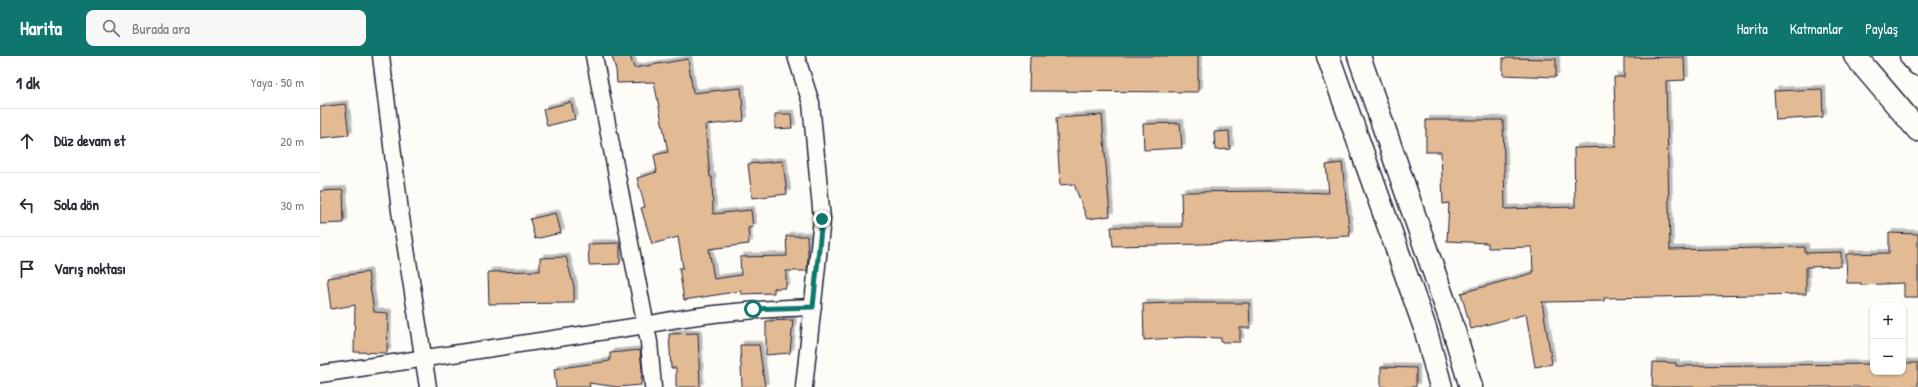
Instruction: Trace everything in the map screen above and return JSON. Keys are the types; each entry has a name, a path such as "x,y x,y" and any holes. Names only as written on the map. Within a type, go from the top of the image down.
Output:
{"main road":[{"path":"1328,56 1425,328 1442,387"},
{"path":"1359,56 1448,314 1471,387"},
{"path":"1856,56 1918,130"},
{"path":"1911,56 1918,64"}],"street":[{"path":"381,56 400,211 428,387"},
{"path":"594,56 646,325 653,387"},
{"path":"796,56 811,103 822,219 804,387"},
{"path":"320,374 646,325 699,315 753,309 813,307"}],"building":[{"path":"612,56 630,56 634,68 688,59 693,93 741,88 744,121 705,125 710,177 712,177 713,214 751,210 753,227 748,228 749,244 709,249 714,279 741,275 740,257 787,256 786,236 807,236 807,271 786,271 786,288 774,288 774,293 741,294 741,291 684,300 679,268 683,268 678,237 652,244 641,208 645,207 637,178 657,172 654,155 668,152 654,82 617,83 616,70"},
{"path":"1030,56 1198,56 1198,92 1029,91"},
{"path":"1684,57 1685,80 1666,81 1670,250 1805,247 1805,253 1841,252 1841,266 1806,267 1806,294 1604,298 1604,301 1542,302 1552,364 1535,367 1526,314 1471,329 1461,293 1533,273 1532,247 1488,248 1488,243 1447,241 1449,203 1443,204 1441,152 1426,152 1426,120 1503,120 1505,209 1575,207 1574,148 1616,147 1614,77 1624,77 1624,58"},
{"path":"1503,58 1556,59 1556,77 1503,75"},
{"path":"1822,89 1823,117 1776,120 1774,91"},
{"path":"571,102 575,119 547,126 543,109"},
{"path":"345,104 349,135 320,138 320,107"},
{"path":"775,114 791,114 792,128 775,129"},
{"path":"1102,115 1110,216 1087,219 1074,184 1060,185 1056,118"},
{"path":"1180,123 1182,148 1144,150 1143,124"},
{"path":"1229,131 1230,149 1215,150 1214,132"},
{"path":"783,161 787,194 752,198 748,164"},
{"path":"1342,163 1350,236 1203,244 1113,246 1111,227 1182,227 1181,192 1269,191 1329,193 1326,165"},
{"path":"343,190 344,223 320,224 320,191"},
{"path":"556,213 561,233 535,239 530,219"},
{"path":"1889,233 1918,234 1918,297 1904,297 1904,283 1861,285 1861,283 1847,283 1846,254 1889,253"},
{"path":"620,243 620,264 589,265 588,244"},
{"path":"566,257 574,287 574,303 489,304 488,272 540,271 540,258"},
{"path":"368,272 374,312 388,313 387,353 354,352 355,305 331,309 327,278"},
{"path":"1249,303 1250,328 1240,328 1240,342 1221,342 1221,338 1188,337 1144,340 1143,304"},
{"path":"793,320 790,353 766,355 766,321"},
{"path":"698,333 700,387 676,387 676,368 671,368 669,334"},
{"path":"740,345 759,345 765,387 742,387"},
{"path":"640,350 642,370 641,385 618,387 589,383 590,387 556,387 554,369 610,361 610,353"},
{"path":"1653,362 1676,363 1676,366 1870,364 1870,375 1906,375 1906,363 1918,363 1918,387 1652,387"},
{"path":"1381,367 1416,368 1416,387 1381,387"}],"route":[{"path":"753,309 813,307 822,219"}]}
